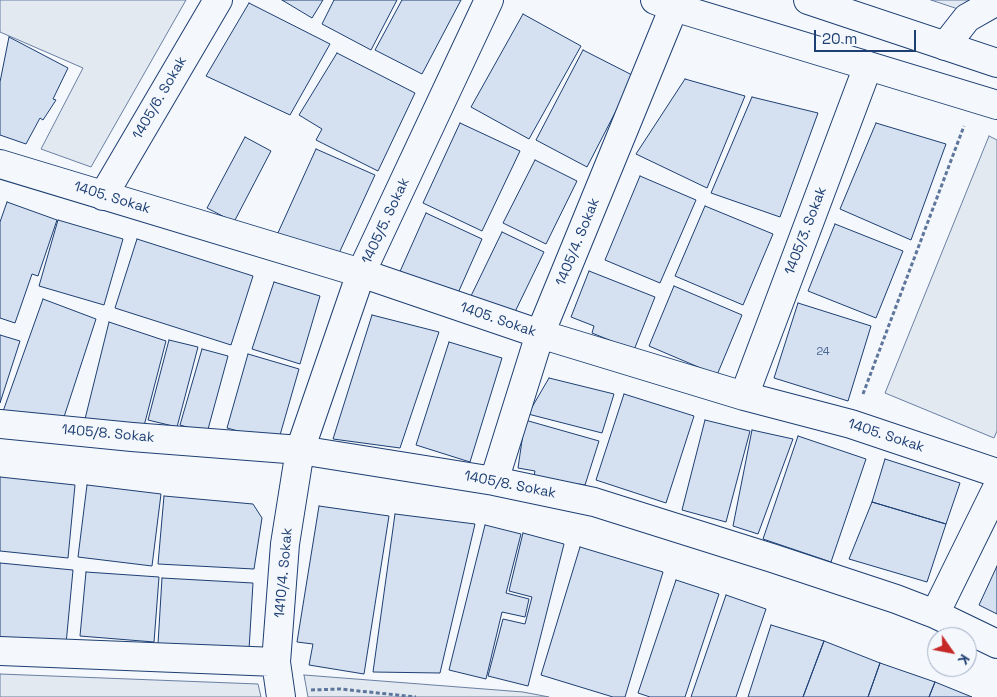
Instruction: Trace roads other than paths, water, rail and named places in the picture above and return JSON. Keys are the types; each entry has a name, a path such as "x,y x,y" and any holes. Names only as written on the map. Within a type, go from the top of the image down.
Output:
{"street":[{"name":"1405/6. Sokak","path":"103,196 218,0"},
{"name":"1405/5. Sokak","path":"300,450 361,273 489,0"},
{"path":"808,0 997,63"},
{"path":"945,46 967,18 997,1"},
{"path":"664,4 986,101"},
{"name":"1405/4. Sokak","path":"494,481 540,334 664,4"},
{"name":"1405/3. Sokak","path":"744,396 868,66"},
{"name":"1405. Sokak","path":"0,164 361,273 540,334 744,396 851,424 997,473"},
{"name":"1405/8. Sokak","path":"0,424 132,437 300,450 494,481 594,502 772,558 935,614 997,644"},
{"name":"1410/4. Sokak","path":"280,695 276,662 285,544 300,450"},
{"path":"935,614 997,488"},
{"path":"0,651 276,662"}]}
